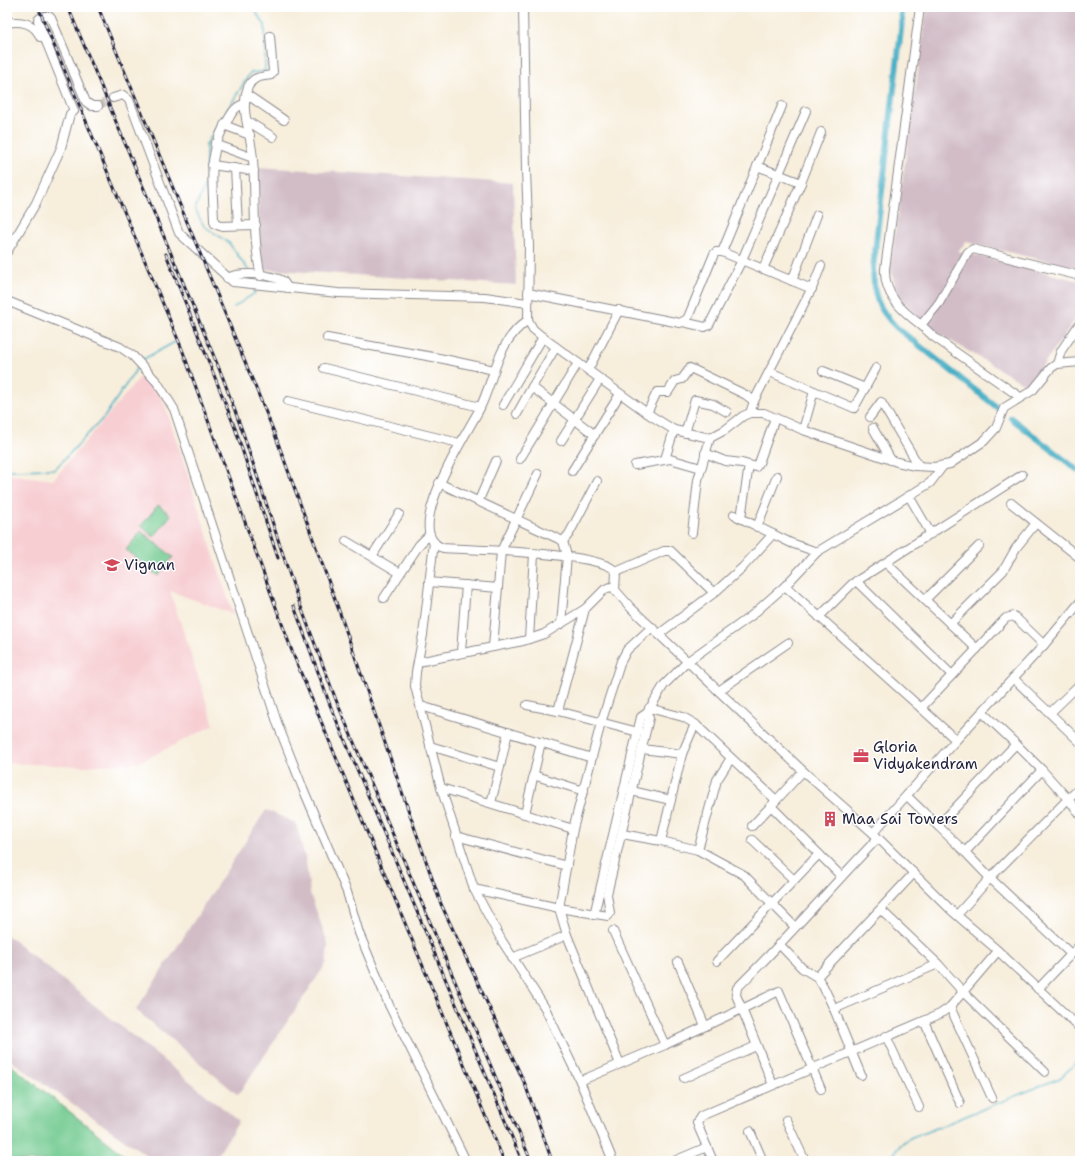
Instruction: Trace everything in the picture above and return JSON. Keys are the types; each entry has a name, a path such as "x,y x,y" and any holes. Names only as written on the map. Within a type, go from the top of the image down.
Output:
{"street":[{"path":"523,7 525,162 529,246 527,303 528,320 533,329 543,337 647,413 674,430 710,438"},
{"path":"920,7 885,280 894,300 903,311 934,337 1020,398"},
{"path":"7,252 36,203 61,148 70,114 74,108 39,24 38,20 42,17 49,16 51,18 86,102 92,106 98,106"},
{"path":"7,23 21,22 34,27 38,32 70,114"},
{"path":"261,276 257,256 253,158 245,104 246,94 252,81 273,72 270,36"},
{"path":"246,94 284,120"},
{"path":"113,98 123,95 129,100 179,233 227,278 240,283 288,288 338,292 485,297 527,303"},
{"path":"245,104 237,107 224,125 215,144 212,165 215,224 220,226 256,225"},
{"path":"722,252 782,106"},
{"path":"528,293 619,310 676,323 683,322 705,327 709,325 742,260 778,173 806,112"},
{"path":"247,122 273,137"},
{"path":"224,125 250,136"},
{"path":"763,269 801,183 821,132"},
{"path":"215,144 253,158"},
{"path":"212,165 254,171"},
{"path":"758,166 801,183"},
{"path":"235,168 238,225"},
{"path":"792,281 817,215"},
{"path":"920,325 939,303 970,250 976,250 1080,276"},
{"path":"683,322 689,314 716,252 722,252 812,289"},
{"path":"750,413 754,401 812,289 821,266"},
{"path":"227,278 236,275 261,276 283,281 288,288"},
{"path":"7,301 120,347 134,356 157,382 169,399 187,446 273,710 302,786 348,892 359,933 389,1005 466,1161"},
{"path":"588,370 619,310"},
{"path":"528,320 519,326 505,342 480,408 459,443 439,483 431,506 430,534 437,546 443,548 567,556 605,564 616,572"},
{"path":"1057,364 1061,351 1080,323"},
{"path":"503,405 543,337"},
{"path":"327,338 444,359 494,370"},
{"path":"517,414 556,347"},
{"path":"692,533 695,500 701,468 710,438 750,413 764,413 803,430 892,460 919,466 943,466 960,458 991,434 1004,408 1033,390 1051,368 1057,364 1080,362"},
{"path":"520,459 578,363"},
{"path":"324,368 480,408"},
{"path":"647,413 657,392 668,392 675,381 682,379 690,368 746,395 754,401"},
{"path":"770,372 854,408 876,368"},
{"path":"823,371 866,388"},
{"path":"561,441 600,379"},
{"path":"532,387 595,435"},
{"path":"803,430 814,391"},
{"path":"572,471 620,394"},
{"path":"685,433 695,400 713,404 727,412"},
{"path":"288,401 459,443"},
{"path":"870,417 881,402 919,466"},
{"path":"705,453 725,461 742,462 753,468 757,466 775,418"},
{"path":"873,428 892,460"},
{"path":"665,459 674,430"},
{"path":"635,464 665,459 676,460 701,468"},
{"path":"479,500 496,461"},
{"path":"749,465 737,517 817,552"},
{"path":"474,888 559,908 594,915 608,916 610,913 607,894 622,834 641,717 648,710 664,685 688,661 751,616 785,586 817,552 930,483 943,466"},
{"path":"493,647 501,551 538,474"},
{"path":"819,617 846,589 856,581 1022,475"},
{"path":"757,527 777,476"},
{"path":"564,541 570,534 597,481"},
{"path":"439,483 479,500 564,541"},
{"path":"909,496 931,534"},
{"path":"1011,503 1080,558"},
{"path":"372,556 399,514"},
{"path":"950,624 1003,571 1016,548 1036,523"},
{"path":"384,598 419,545 430,534"},
{"path":"659,634 714,592 743,567 773,534"},
{"path":"346,541 400,573"},
{"path":"561,624 567,556 564,541"},
{"path":"434,542 423,635 415,686 441,788 474,888 512,958 545,1008 580,1081 613,1161"},
{"path":"925,600 978,546"},
{"path":"616,572 664,551 671,551 714,592"},
{"path":"529,639 534,554"},
{"path":"886,563 977,649"},
{"path":"616,572 614,586 617,593 803,771 875,836 957,915 1079,1026"},
{"path":"856,581 952,675"},
{"path":"429,582 498,588"},
{"path":"461,652 466,585"},
{"path":"418,662 461,652 493,647 544,634 586,609 605,589 614,586"},
{"path":"785,586 956,740"},
{"path":"773,1085 736,995 737,988 780,945 841,876 907,796 956,740 1044,645 1080,602"},
{"path":"558,711 586,609"},
{"path":"921,708 1006,618 1011,616 1018,619 1044,645"},
{"path":"620,1064 567,935 559,908 572,830 584,791 601,723 624,655 652,627"},
{"path":"720,690 788,643"},
{"path":"1013,678 1080,742"},
{"path":"1050,713 1080,684"},
{"path":"527,705 558,711 638,732"},
{"path":"421,706 592,758"},
{"path":"648,710 683,717 695,724 731,758 841,876"},
{"path":"594,915 628,790 642,749 649,718 648,710"},
{"path":"982,712 1042,770 1080,814"},
{"path":"661,841 682,754 695,724"},
{"path":"491,803 508,732"},
{"path":"525,814 541,742"},
{"path":"938,826 1016,744"},
{"path":"430,746 500,767"},
{"path":"642,749 682,754"},
{"path":"698,850 717,780 731,758"},
{"path":"965,852 1042,770"},
{"path":"752,826 803,771"},
{"path":"533,775 584,791"},
{"path":"441,788 572,830"},
{"path":"957,915 990,878 1080,788"},
{"path":"628,790 671,800"},
{"path":"907,796 990,878 1071,954"},
{"path":"622,834 698,850 744,875 795,928"},
{"path":"456,836 566,866"},
{"path":"752,840 794,880"},
{"path":"717,961 819,854"},
{"path":"816,977 881,910 914,873"},
{"path":"881,910 938,964 963,992 1045,1072"},
{"path":"613,931 665,1045"},
{"path":"512,958 567,935"},
{"path":"780,945 802,968 816,977 823,986 861,1075"},
{"path":"1038,989 1080,945"},
{"path":"713,1161 698,1126 697,1122 701,1116 940,1014 950,1007 998,951"},
{"path":"678,962 705,1026"},
{"path":"834,1009 938,964"},
{"path":"580,1081 665,1045 779,991 821,1089"},
{"path":"950,1007 992,1098"},
{"path":"924,1021 960,1103"},
{"path":"886,1036 918,1107"},
{"path":"684,1078 756,1046"},
{"path":"786,1120 805,1161"},
{"path":"750,1131 763,1161"},
{"path":"674,1161 707,1147"}],"shaded area":[{"path":"927,7 1080,7 1080,269 966,242 958,251 1080,281 1080,313 1028,386 934,331 917,317 899,296 890,270"},
{"path":"258,167 513,183 516,285 260,269"},
{"name":"Vignan","path":"141,376 161,395 233,614 170,591 214,725 138,763 82,766 7,763 7,474 53,480"},
{"path":"266,810 296,823 306,862 310,893 328,944 326,964 238,1095 136,1010"},
{"path":"7,935 239,1121 214,1161 155,1161 7,1058"}],"green space":[{"path":"158,505 171,515 154,537 141,526"},
{"path":"141,531 173,557 158,576 126,550"},
{"path":"7,1062 132,1161 7,1161"}],"waterway":[{"path":"249,271 229,243 204,226 195,209 206,183 206,145 250,73 265,71 265,25 257,14 257,7"},
{"path":"901,7 902,21 873,268 875,293 884,313 896,327 999,409"},
{"path":"234,307 255,293 254,290"},
{"path":"142,360 175,342"},
{"path":"7,470 55,469 105,416 137,368"},
{"path":"1011,418 1080,472"},
{"path":"890,1161 896,1150 908,1139 1060,1078 1080,1059"}],"tunnel":[{"path":"98,106 113,98"}],"railway":[{"path":"38,7 182,349 293,654 504,1161"},
{"path":"68,7 223,378 243,433 295,591 336,700 531,1161"},
{"path":"98,7 274,432 336,602 441,904 525,1084 552,1161"},
{"path":"166,254 235,428 278,558"},
{"path":"294,606 330,705 522,1161"}],"place":[{"name":"Vignan","path":"112,565"},
{"name":"Gloria Vidyakendram","path":"861,756"},
{"name":"Maa Sai Towers","path":"830,819"}]}
